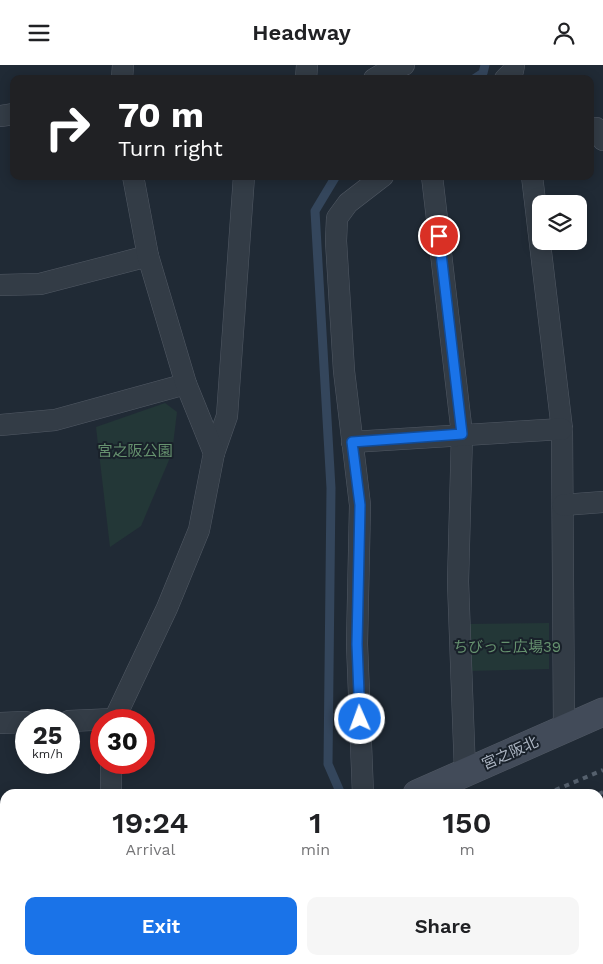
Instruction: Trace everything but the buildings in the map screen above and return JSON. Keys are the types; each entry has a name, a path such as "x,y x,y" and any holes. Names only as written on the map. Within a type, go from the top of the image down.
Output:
{"street":[{"path":"381,75 396,66 404,65"},
{"path":"594,128 596,128 603,140"},
{"path":"134,180 148,256 186,384 214,453"},
{"path":"119,709 167,608 199,530 214,453 227,416 244,180"},
{"path":"363,789 357,644 360,505 344,371 336,241 337,218 348,203 378,180"},
{"path":"432,180 462,434 458,582 465,772"},
{"path":"532,180 562,429 564,729"},
{"path":"0,285 40,284 148,256"},
{"path":"0,425 55,419 186,384"},
{"path":"352,442 562,429"},
{"path":"563,505 603,502"},
{"name":"宮之阪北","path":"427,789 603,712"},
{"path":"0,723 15,722"},
{"path":"111,789 112,774"}],"green space":[{"name":"宮之阪公園","path":"165,403 177,412 172,453 141,526 110,547 96,427"},
{"name":"ちびっこ広場39","path":"549,623 549,669 468,671 465,624"}],"waterway":[{"path":"480,75 483,73 485,65"},
{"path":"334,180 315,211 331,488 328,764 339,789"}],"railway":[{"path":"558,789 603,770"}],"route":[{"path":"360,719 357,644 360,505 352,442 462,434 439,236"}]}
